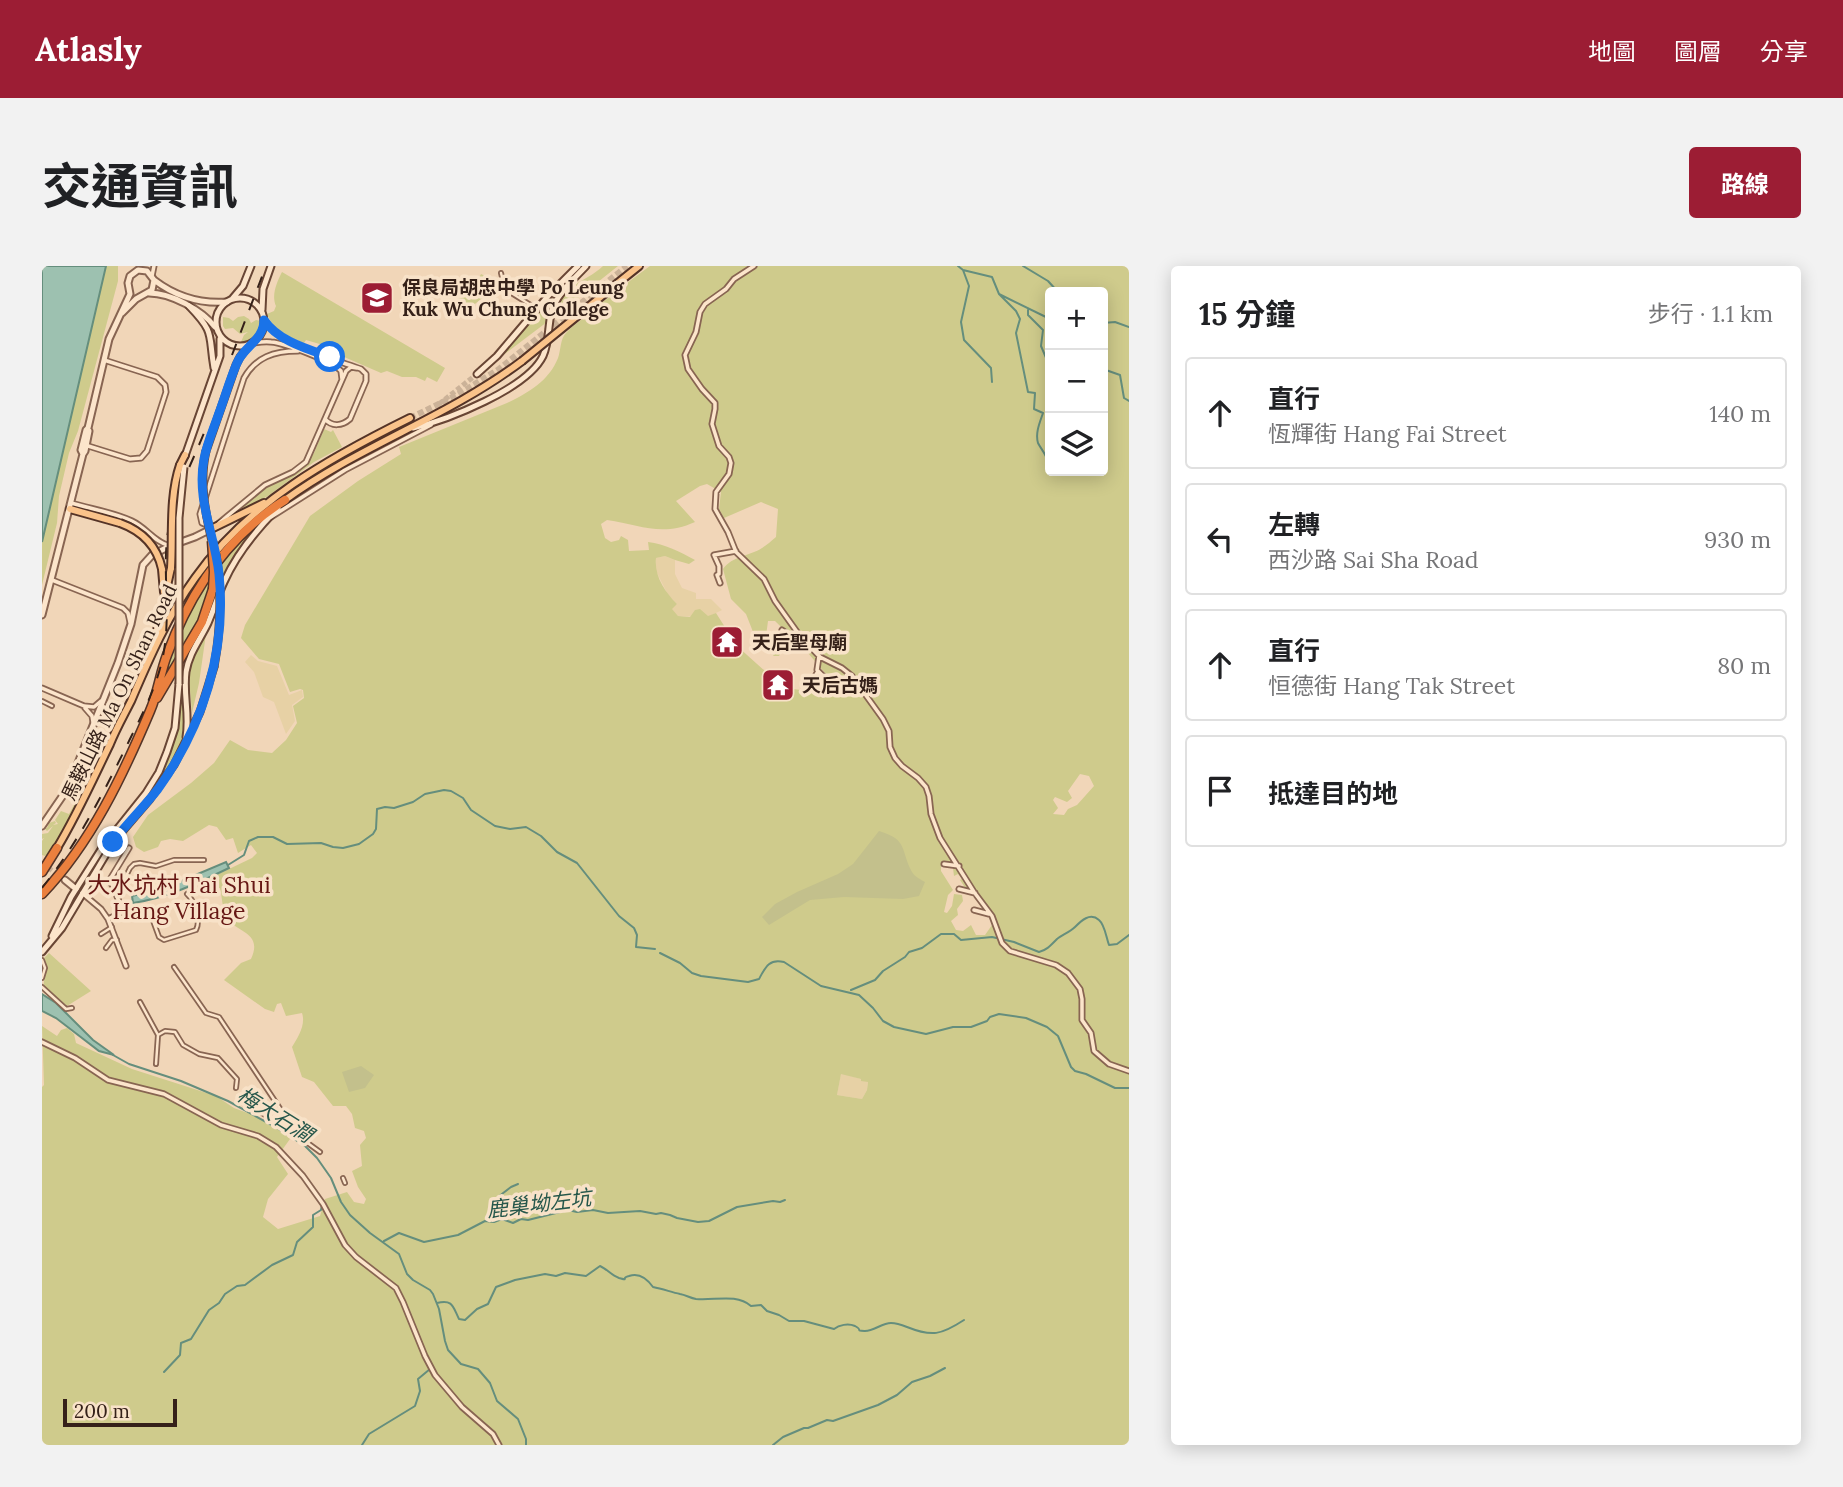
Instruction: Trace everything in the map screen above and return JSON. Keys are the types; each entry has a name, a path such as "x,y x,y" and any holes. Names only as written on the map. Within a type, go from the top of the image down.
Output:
{"highway":[{"name":"馬鞍山路 Ma On Shan Road","path":"42,894 95,823 128,760 152,708 172,642 200,584 243,533 282,498"},
{"path":"152,708 207,609 214,578 212,541"},
{"path":"183,656 197,640"},
{"name":"馬鞍山路 Ma On Shan Road","path":"42,873 57,848"},
{"path":"42,866 57,848"},
{"path":"42,903 50,886"}],"main road":[{"path":"215,327 217,313 243,286 251,266"},
{"path":"44,950 76,889 108,840 160,785 183,747 203,705 214,667 221,593 217,556 202,491 202,475 206,451 236,365 262,332 262,296 271,266"},
{"path":"477,374 497,356 578,266"},
{"name":"馬鞍山路 Ma On Shan Road","path":"183,747 188,721 185,687 190,657 232,566 248,540 282,498 349,459 410,429 436,422 510,387 532,371 544,354 555,303 586,266"},
{"path":"410,429 484,387 522,360 639,266"},
{"path":"252,343 242,347 226,343 206,317 189,306 160,294 138,295 131,290 128,283 130,276 139,270 147,271 168,289 193,300 210,302 247,299 262,312"},
{"path":"122,313 153,287 153,278"},
{"path":"42,615 111,334 131,290"},
{"path":"189,306 210,333 215,371"},
{"path":"44,950 62,928 107,850 155,779 176,723 182,466 220,356 219,336"},
{"name":"馬鞍山路 Ma On Shan Road","path":"57,848 83,800 151,656 198,573 233,534 330,460 410,418"},
{"path":"151,656 171,568 174,500 177,474 182,466"},
{"path":"42,826 68,788 118,663 131,624 143,565 152,555 170,546 282,498"},
{"path":"70,506 133,528 148,540 162,569 164,595"},
{"path":"65,880 82,894"}],"street":[{"path":"139,270 146,266"},
{"path":"153,278 154,266"},
{"path":"754,266 732,280 723,291 703,306 685,356 688,369 714,402 716,408 712,424 720,447 730,459 730,472 716,492 716,512 736,551 764,579 775,601 808,645 819,656 852,676 883,719 890,731 890,747 894,757 926,787 937,831 990,914 1003,944 1010,951 1056,965 1068,972 1080,989 1082,1020 1091,1033 1094,1051 1109,1064 1129,1071"},
{"path":"501,273 505,289 537,309"},
{"path":"264,320 283,338 363,370 367,377 350,419 337,425 325,418"},
{"path":"252,343 272,342 335,365 341,371 342,381"},
{"path":"298,351 277,352 264,357 244,378 200,514 203,525 213,527 265,485 303,466 309,458 347,370 356,368"},
{"path":"85,445 130,459 141,458 147,451 166,392 165,385 157,377 104,360"},
{"name":"馬鞍山路 Ma On Shan Road","path":"261,525 345,470 436,422"},
{"path":"70,506 130,520 145,528 158,541 170,546"},
{"path":"720,583 717,575 719,566 714,555 736,551"},
{"path":"52,580 124,608 131,624"},
{"path":"782,630 797,643 808,645"},
{"path":"809,688 816,678 819,656"},
{"path":"818,671 832,685 831,691"},
{"path":"42,688 84,706 94,707 103,699"},
{"path":"42,701 52,706"},
{"path":"84,706 92,716 93,725"},
{"path":"123,912 109,881 130,848"},
{"path":"113,886 124,880 134,864 156,866 174,860 204,860"},
{"path":"944,864 958,866"},
{"path":"959,889 975,893"},
{"path":"82,894 101,909 108,919 127,966"},
{"path":"108,919 123,912 148,907 159,937 164,940 196,930 199,923 193,902 187,894"},
{"path":"974,910 990,914"},
{"path":"101,934 112,927"},
{"path":"106,948 112,940 117,940"},
{"path":"42,960 45,966 42,978"},
{"path":"174,967 206,1013 219,1017 281,1110 287,1128"},
{"path":"42,987 66,1009 72,1008"},
{"path":"140,1002 158,1035 156,1064"},
{"path":"158,1035 165,1031 175,1032 183,1045 199,1054 218,1058 237,1079 236,1088"},
{"path":"42,1042 75,1058 108,1080 164,1094 221,1125 261,1138 276,1147 303,1176 323,1204 345,1245 356,1257 396,1287 432,1371 462,1407 493,1434 499,1445"},
{"path":"240,1097 245,1103 320,1152"},
{"path":"343,1178 345,1184"}],"shaded area":[{"path":"42,266 106,266 42,542"},
{"path":"106,266 118,266 118,281 78,431 69,453 59,496 57,523 42,585 42,542"},
{"path":"603,266 618,266 554,317 556,306 566,292"},
{"path":"650,266 1129,266 1129,1445 42,1445 42,1026 57,1036 61,1030 67,1028 74,1034 76,1043 132,1069 216,1096 234,1108 273,1125 290,1139 277,1157 288,1174 268,1199 263,1217 278,1229 320,1216 325,1199 347,1192 354,1202 364,1204 366,1199 352,1171 362,1166 360,1145 366,1138 364,1131 355,1128 352,1114 346,1106 333,1106 314,1082 302,1077 292,1047 302,1026 302,1013 286,1016 281,1003 277,1004 274,1012 265,1009 224,980 241,963 251,959 254,943 246,933 230,922 226,916 220,888 211,888 206,884 206,880 257,853 251,845 238,853 233,838 226,840 217,827 209,825 183,841 161,841 158,847 144,852 136,847 133,837 148,815 214,763 230,740 248,750 272,753 286,740 297,723 293,706 304,698 303,690 290,692 279,664 259,659 241,638 245,625 310,516 401,454 399,447 507,403 537,385 554,366 568,330","holes":["707,484 721,492 719,509 724,518 761,502 778,509 776,537 757,551 731,561 723,569 731,599 746,614 757,642 774,656 779,656 783,649 778,642 766,636 768,621 775,621 808,653 836,686 827,693 784,688 737,646 716,613 708,616 700,609 695,610 690,617 678,616 672,609 677,604 659,577 656,558 665,556 689,564 695,560 666,546 648,542 649,550 629,551 628,540 621,536 619,540 611,542 605,538 601,524 607,520 661,529 672,529 695,522 676,501","1080,774 1089,776 1094,786 1064,815 1053,814 1058,808 1053,800 1055,797 1067,802 1072,798 1068,791","941,863 949,863 954,876 958,874 966,889 969,887 990,917 992,925 985,935 976,935 971,925 963,931 956,930 951,921 958,915 957,909 963,901 962,895 954,894 952,906 947,913 944,912 948,895 953,890 941,871","841,1074 868,1082 862,1099 837,1095"]},
{"path":"282,272 445,368 437,382 427,377 425,381 387,371 381,373 323,345 306,340 304,343 282,332 273,325 267,314 274,311 276,306 274,293"},
{"path":"481,274 489,278 491,291 460,316 446,310 449,303 471,294"},
{"path":"558,292 547,322 494,362 542,309"},
{"path":"244,316 251,323 261,321 261,326 259,334 253,339 241,342 248,332 240,334 233,328 225,329 223,317 233,321"},
{"path":"324,429 331,432 333,430 342,447 314,462 268,496 228,518 264,489 305,466"},
{"path":"256,526 228,567 213,602 166,678 164,677 184,626 210,577 232,548"},
{"path":"665,556 675,560 675,574 682,588 696,593 696,599 711,599 722,610 708,617 678,616 671,609 677,604 668,595 655,569 656,558"},
{"path":"206,634 192,713 190,690 188,692 190,669"},
{"path":"251,655 258,661 277,666 289,695 302,690 303,697 292,705 295,721 286,734 274,702 263,697 254,672 245,662"},
{"path":"184,670 186,717 182,741 171,764 152,792 173,743 180,714"},
{"path":"89,779 76,805 77,809 54,847 50,849 50,853 42,855 42,834 48,833 53,826 47,831 44,828 55,821 53,825 58,824 55,820 61,811 69,814 75,803 72,799 78,798"},
{"path":"879,831 889,834 899,842 912,872 925,882 919,896 903,899 844,897 810,900 769,925 762,917 775,904 853,864"},
{"path":"226,862 229,868 194,884 158,898 133,903 132,896 167,887"},
{"path":"49,953 91,991 67,1006 44,988 44,958"},
{"path":"42,994 56,1003 93,1040 114,1055 99,1051 56,1018 42,1011"},
{"path":"361,1066 374,1075 365,1088 349,1092 342,1072"},
{"path":"841,1073 868,1081 862,1099 837,1095"}],"waterway":[{"path":"958,266 963,270 992,277 999,294 1045,317"},
{"path":"1023,266 1053,287"},
{"path":"963,270 969,286 961,322 964,340 991,368 992,382"},
{"path":"999,294 1020,319 1016,333 1028,392 1035,393 1034,409 1043,413 1037,439 1045,455"},
{"path":"1028,310 1028,315 1043,330 1041,346 1045,355"},
{"path":"1108,323 1129,327"},
{"path":"1108,371 1120,375 1124,398 1129,401"},
{"path":"228,865 244,855 249,841 258,837 273,837 287,844 321,843 343,848 359,844 376,829 377,809 394,808 413,802 425,794 451,791 463,798 471,810 495,826 510,829 526,827 541,836 557,852 577,863 619,916 634,928 637,935 636,947 655,949"},
{"path":"851,990 875,980 909,952 922,948 941,934 954,934 961,940 992,937 1039,952 1047,949 1083,920 1092,917 1103,925 1109,945 1117,944 1129,935"},
{"path":"660,953 701,976 748,982 759,979 771,963 784,962 821,986 859,995 883,1021 894,1027 926,1034 953,1027 971,1027 999,1014 1026,1018 1047,1027 1058,1036 1075,1071 1115,1088 1129,1088"},
{"name":"梅大石澗","path":"113,1055 129,1064 181,1081 228,1101 305,1146 331,1178 350,1215 399,1254 407,1274 433,1294 448,1350 461,1364 478,1369 490,1383 497,1401 518,1419 526,1445"},
{"path":"488,1221 498,1197 518,1184"},
{"name":"鹿巢坳左坑","path":"384,1241 399,1233 424,1242 458,1235 485,1221 502,1219 513,1223 568,1210 608,1213 640,1211 698,1222 709,1221 737,1207 785,1200"},
{"path":"164,1372 180,1355 181,1343 191,1339 209,1310 219,1303 225,1294 237,1286 245,1285 272,1265 293,1255 297,1242 313,1227 313,1215 321,1210 322,1205"},
{"path":"437,1303 449,1303 459,1319 465,1320 477,1309 488,1304 496,1287 545,1274 586,1276 600,1266 619,1278 640,1276 653,1287 694,1299 739,1300 751,1306 761,1305 767,1311 789,1321 804,1321 834,1329 849,1325 868,1331 891,1323 936,1333 964,1320"},
{"path":"773,1445 783,1437 804,1428 878,1405 897,1395 912,1382 945,1368"},
{"path":"362,1445 369,1434 415,1406 420,1391 418,1379 430,1369"}],"tunnel":[{"path":"410,418 457,395 499,369 627,266"},
{"path":"439,404 477,374"},
{"path":"42,863 59,876"}],"railway":[{"path":"232,355 266,266"},
{"path":"42,888 79,835 100,798 157,678 165,641 169,525 177,498 204,433"}],"place":[{"name":"保良局胡忠中學 Po Leung Kuk Wu Chung College","path":"377,298"},
{"name":"天后聖母廟","path":"727,642"},
{"name":"天后古媽","path":"778,685"}],"district":[{"name":"大水坑村 Tai Shui Hang Village","path":"179,898"}],"route":[{"path":"113,842 156,792 174,765 198,718 211,680 219,634 221,593 216,553 204,505 202,475 206,451 238,361 250,344 260,337 264,320 283,338 330,357"}]}
